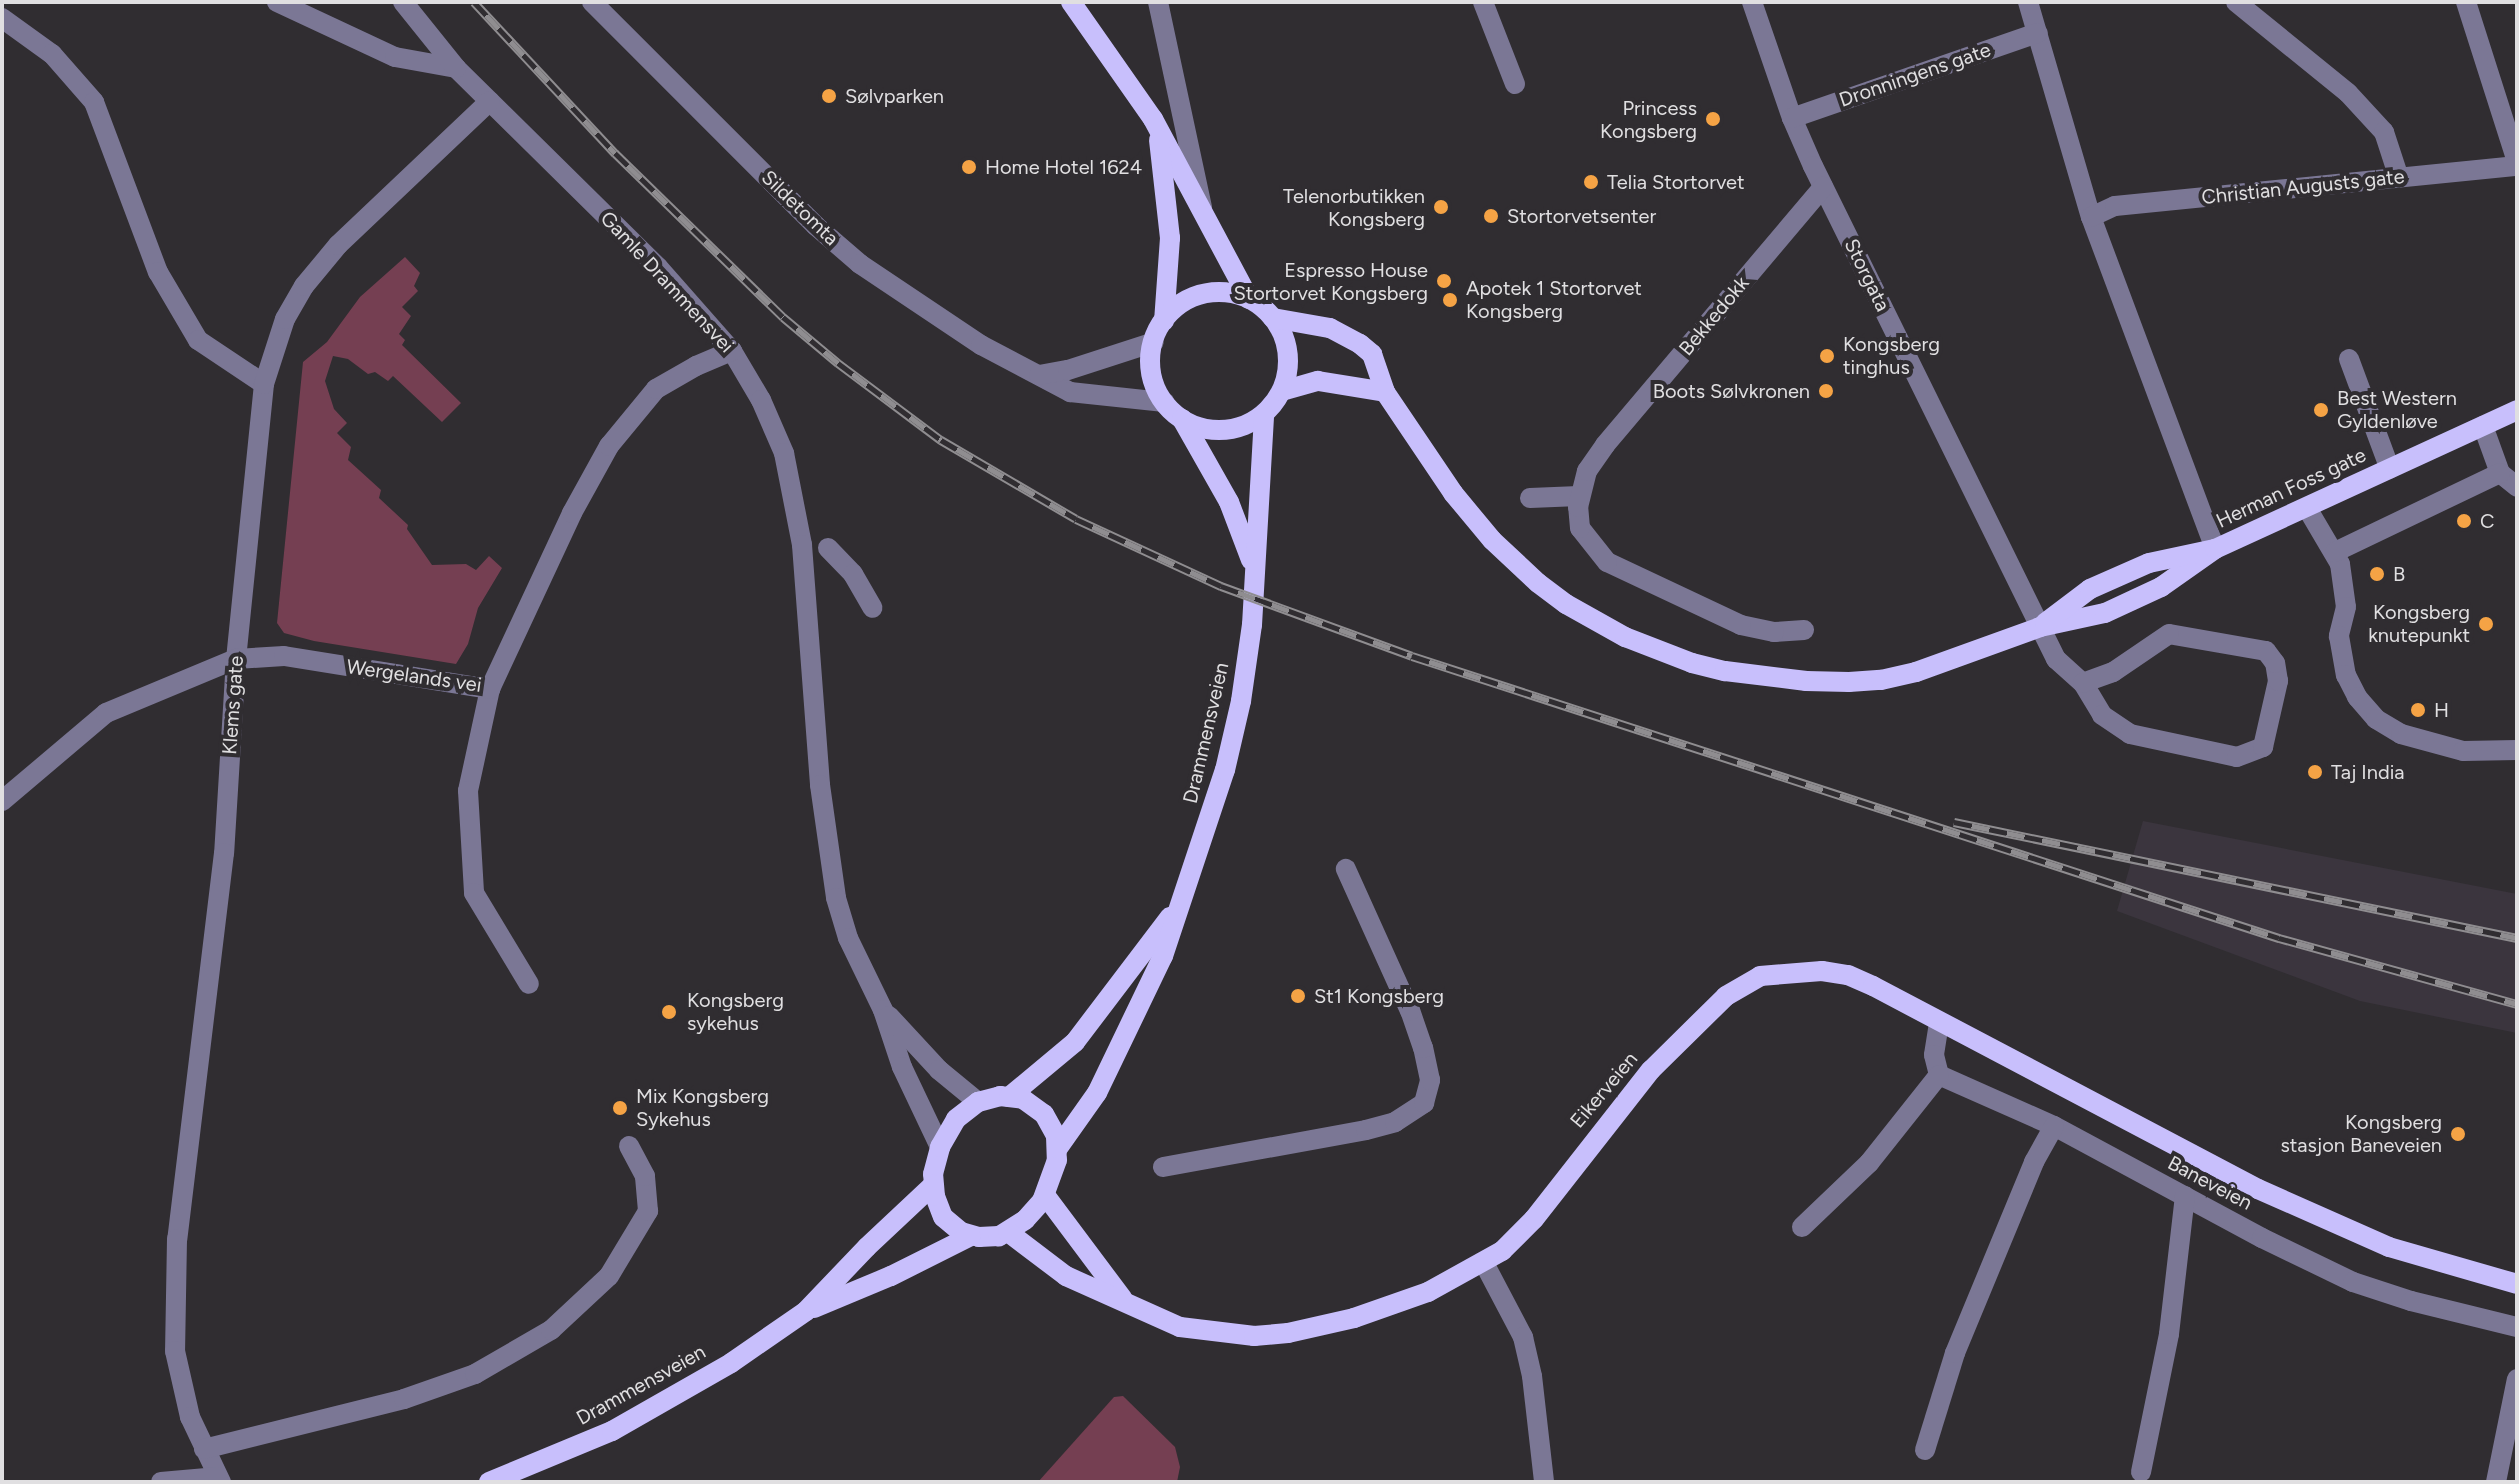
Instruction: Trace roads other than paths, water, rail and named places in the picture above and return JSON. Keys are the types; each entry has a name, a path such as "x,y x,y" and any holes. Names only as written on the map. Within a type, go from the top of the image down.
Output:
{"main road":[{"path":"1071,2 1123,72 1202,207 1249,299 1273,318 1281,331 1288,361 1282,391 1264,414 1249,424 1223,430 1198,427 1182,419 1164,402 1153,382 1150,366 1154,342 1164,321 1175,309 1203,295 1218,292 1249,299"},
{"path":"1158,132 1170,238 1164,321"},
{"name":"Herman Foss gate","path":"1273,318 1330,328 1372,354 1385,392 1453,493 1513,563 1566,604 1654,650 1714,669 1806,681 1881,680 1954,661 2040,627 2105,613 2161,587 2215,549 2517,410"},
{"path":"1282,391 1318,381 1385,392"},
{"name":"Drammensveien","path":"1058,1148 1097,1093 1163,956 1205,837 1236,725 1252,625 1253,568 1262,496 1264,414"},
{"name":"Drammensveien","path":"1182,419 1229,502 1253,568"},
{"name":"Herman Foss gate","path":"2040,627 2090,589 2149,563 2215,549"},
{"name":"Drammensveien","path":"1009,1097 1075,1042 1180,904"},
{"name":"Baneveien","path":"1781,972 1848,975 2258,1189 2389,1247 2517,1284"},
{"name":"Eikerveien","path":"1008,1232 1066,1276 1160,1320 1203,1333 1254,1336 1288,1333 1391,1306 1428,1292 1484,1263 1534,1219 1604,1126 1677,1042 1744,984 1760,976 1781,972"},
{"path":"1009,1097 1023,1099 1051,1123 1058,1148 1054,1172 1045,1195 1025,1220 1008,1232 990,1237 971,1236 943,1217 933,1185 940,1147 956,1119 978,1102 1009,1097"},
{"name":"Drammensveien","path":"489,1482 574,1449 647,1413 731,1363 806,1311 867,1247 933,1185"},
{"name":"Eikerveien","path":"1045,1195 1124,1301"},
{"name":"Drammensveien","path":"806,1311 891,1276 971,1236"}],"street":[{"path":"277,2 395,57 456,68"},
{"name":"Gamle Drammensvei","path":"403,2 456,68 658,267 732,351 761,400 784,453 802,545 820,785 836,898 848,938 883,1010 902,1067 940,1147"},
{"name":"Sildetomta","path":"592,2 816,226 860,264 981,345 1070,392 1164,402"},
{"path":"1158,2 1202,207"},
{"path":"1483,2 1515,84"},
{"name":"Storgata","path":"1752,2 1792,118 1823,187 2056,659 2083,683 2102,715 2130,734 2237,757 2263,747 2278,681 2275,663 2266,651 2169,634 2113,672 2083,683"},
{"path":"2028,2 2091,217 2215,549"},
{"path":"2236,2 2348,93 2384,132 2399,178"},
{"path":"2466,2 2517,164"},
{"path":"2,18 52,54 94,102 158,272 198,340 264,384"},
{"name":"Dronningens gate","path":"1792,118 2038,33"},
{"name":"Klems gate","path":"219,1479 190,1417 175,1351 177,1239 224,853 236,659 264,384 285,319 304,286 338,245 490,101"},
{"name":"Christian Augusts gate","path":"2091,217 2115,206 2517,164"},
{"name":"Bekkedokk","path":"1579,496 1587,471 1605,445 1823,187"},
{"path":"1039,375 1107,359 1154,342"},
{"name":"Wergelands vei","path":"2,801 106,713 236,659 284,656 490,689 572,513 609,446 656,389 696,366 732,351"},
{"path":"2349,359 2390,469"},
{"path":"2483,426 2500,473 2517,487"},
{"path":"2335,552 2500,473"},
{"path":"1530,498 1579,496 1580,528 1607,562 1741,625 1774,632 1804,630"},
{"path":"2307,508 2335,552 2344,585 2346,607 2339,636 2346,675 2357,697 2376,719 2401,734 2463,751 2517,750"},
{"path":"828,548 853,574 873,608"},
{"path":"490,689 468,791 474,893 529,984"},
{"path":"1163,1167 1366,1130 1395,1122 1424,1103 1430,1080 1423,1048 1410,1011 1346,869"},
{"name":"Gamle Drammensvei","path":"883,1010 939,1070 978,1102"},
{"path":"1802,1227 1869,1163 1939,1075 1934,1055 1939,1023"},
{"name":"Baneveien","path":"1939,1075 2054,1126 2353,1282 2411,1301 2517,1327"},
{"path":"1925,1450 1955,1353 2034,1162 2054,1126"},
{"path":"204,1449 404,1399 475,1374 551,1330 609,1276 648,1211 645,1176 629,1146"},
{"path":"2141,1472 2169,1334 2185,1196"},
{"path":"1484,1263 1523,1337 1532,1376 1544,1482"},
{"path":"2496,1482 2517,1379"},
{"path":"161,1482 219,1479"}],"railway":[{"path":"474,2 615,153 783,317 838,363 941,440 1076,519 1221,586 1412,656 2279,938 2517,1004"},
{"path":"1954,822 2517,938"}],"place":[{"name":"Sølvparken","path":"829,96"},
{"name":"Princess Kongsberg","path":"1713,119"},
{"name":"Home Hotel 1624","path":"969,167"},
{"name":"Telia Stortorvet","path":"1591,182"},
{"name":"Telenorbutikken Kongsberg","path":"1441,207"},
{"name":"Stortorvetsenter","path":"1491,216"},
{"name":"Espresso House Stortorvet Kongsberg","path":"1444,281"},
{"name":"Apotek 1 Stortorvet Kongsberg","path":"1450,300"},
{"name":"Kongsberg tinghus","path":"1827,356"},
{"name":"Boots Sølvkronen","path":"1826,391"},
{"name":"Best Western Gyldenløve","path":"2321,410"},
{"name":"C","path":"2464,521"},
{"name":"B","path":"2377,574"},
{"name":"Kongsberg knutepunkt","path":"2486,624"},
{"name":"H","path":"2418,710"},
{"name":"Taj India","path":"2315,772"},
{"name":"St1 Kongsberg","path":"1298,996"},
{"name":"Kongsberg sykehus","path":"669,1012"},
{"name":"Mix Kongsberg Sykehus","path":"620,1108"},
{"name":"Kongsberg stasjon Baneveien","path":"2458,1134"}]}
